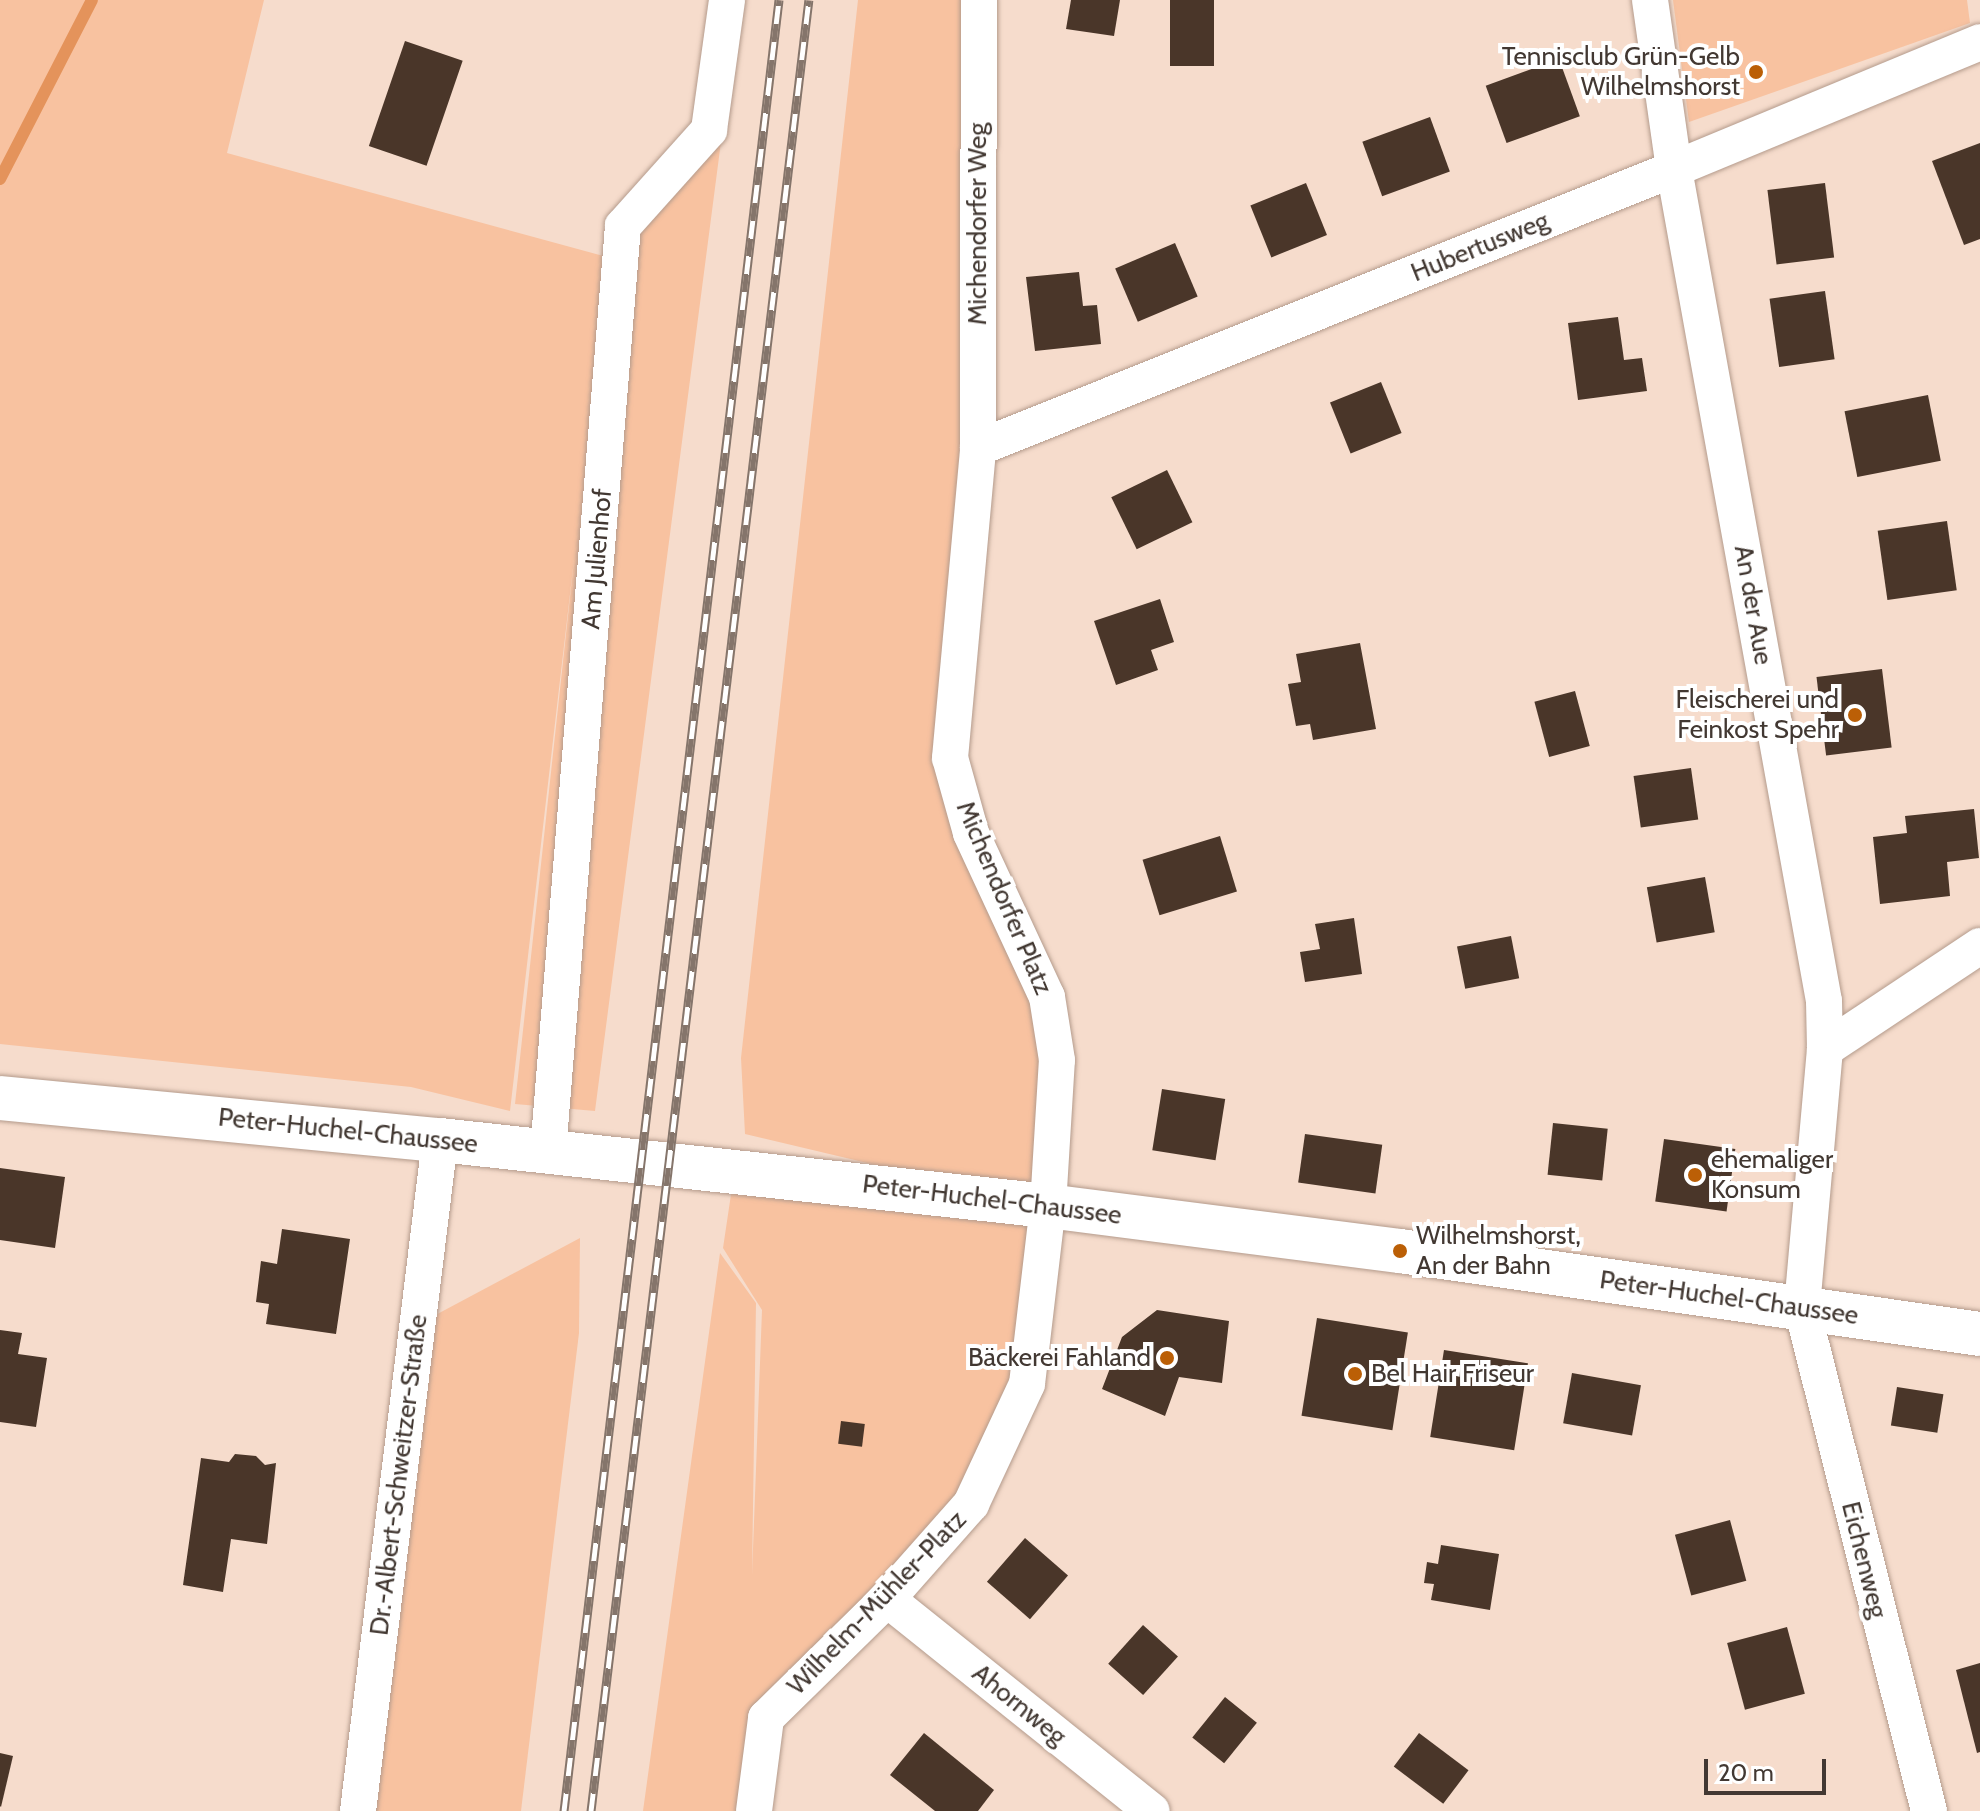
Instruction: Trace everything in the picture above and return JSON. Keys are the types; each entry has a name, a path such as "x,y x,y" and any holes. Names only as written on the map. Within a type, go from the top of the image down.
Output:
{"street":[{"name":"Am Julienhof","path":"548,1152 623,226 709,130 727,0"},
{"name":"Michendorfer Weg","path":"978,448 979,0"},
{"name":"An der Aue","path":"1650,0 1674,169 1824,1001 1825,1049 1802,1308"},
{"name":"Hubertusweg","path":"978,448 1674,169 1980,42"},
{"name":"Michendorfer Platz","path":"978,448 950,758 971,833 1047,997 1057,1060 1048,1206"},
{"path":"1825,1049 1980,946"},
{"name":"Peter-Huchel-Chaussee","path":"0,1098 440,1140 1048,1206 1980,1334"},
{"name":"Dr.-Albert-Schweitzer-Straße","path":"358,1811 440,1140"},
{"name":"Wilhelm-Mühler-Platz","path":"754,1811 766,1718 887,1599 971,1504 1027,1384 1048,1206"},
{"name":"Eichenweg","path":"1802,1308 1929,1811"},
{"name":"Ahornweg","path":"887,1599 1152,1811"}],"shaded area":[{"path":"0,0 264,0 227,153 607,257 722,134 595,1111 515,1104 575,551 510,1111 411,1087 0,1044"},
{"path":"858,0 979,0 950,758 1057,1060 1048,1206 745,1134 741,1058"},
{"name":"Tennisclub Grün-Gelb Wilhelmshorst","path":"1673,0 1967,0 1970,23 1689,122"},
{"path":"733,1181 1034,1215 1016,1379 960,1501 748,1726 738,1811 643,1811 720,1253 756,1303 752,1575 762,1310 723,1248"},
{"path":"580,1238 579,1333 521,1811 371,1811 428,1319"}],"building":[{"path":"1071,0 1120,0 1114,36 1066,29"},
{"path":"1170,0 1214,0 1214,66 1170,66"},
{"path":"405,41 463,61 427,166 369,146"},
{"path":"1559,59 1580,116 1507,143 1486,86"},
{"path":"1430,117 1450,172 1382,196 1362,142"},
{"path":"1980,143 1980,239 1964,245 1932,161"},
{"path":"1306,183 1327,235 1271,257 1250,205"},
{"path":"1825,183 1834,257 1777,265 1767,190"},
{"path":"1175,243 1198,296 1138,322 1115,268"},
{"path":"1079,272 1083,306 1097,305 1101,344 1035,351 1026,277"},
{"path":"1825,291 1835,359 1779,367 1770,299"},
{"path":"1618,317 1624,360 1642,358 1647,391 1578,400 1568,323"},
{"path":"1381,382 1402,433 1351,454 1330,403"},
{"path":"1928,395 1941,461 1857,477 1845,411"},
{"path":"1167,470 1192,522 1137,549 1111,497"},
{"path":"1947,521 1957,590 1887,600 1878,531"},
{"path":"1160,599 1174,642 1151,650 1158,670 1116,685 1094,621"},
{"path":"1360,643 1376,729 1313,740 1310,724 1296,726 1288,684 1301,682 1296,654"},
{"path":"1882,669 1892,747 1826,755 1816,677"},
{"path":"1575,691 1590,746 1549,757 1534,702"},
{"path":"1691,768 1698,819 1641,828 1634,776"},
{"path":"1974,809 1979,858 1947,862 1950,896 1880,904 1873,837 1907,833 1905,816"},
{"path":"1220,836 1237,891 1159,915 1143,860"},
{"path":"1705,877 1715,932 1657,942 1647,887"},
{"path":"1354,918 1362,974 1305,982 1300,952 1320,949 1315,924"},
{"path":"1511,936 1519,978 1465,989 1457,946"},
{"path":"1162,1089 1225,1099 1216,1160 1152,1150"},
{"path":"1553,1123 1608,1129 1602,1180 1548,1175"},
{"path":"1305,1134 1382,1145 1375,1193 1298,1183"},
{"name":"ehemaliger Konsum","path":"1664,1139 1735,1149 1727,1211 1655,1201"},
{"path":"0,1168 65,1177 55,1248 0,1240"},
{"path":"282,1229 350,1239 336,1334 266,1324 269,1304 256,1302 261,1261 277,1264"},
{"path":"1157,1310 1229,1321 1222,1383 1179,1377 1165,1416 1102,1389 1122,1337"},
{"name":"Bel Hair Friseur","path":"1317,1318 1408,1332 1392,1430 1302,1416"},
{"path":"0,1330 22,1333 18,1354 47,1358 36,1427 0,1422"},
{"path":"1444,1350 1528,1363 1514,1450 1430,1437"},
{"path":"1572,1373 1641,1385 1632,1435 1563,1423"},
{"path":"1897,1387 1943,1394 1937,1433 1891,1426"},
{"path":"841,1421 865,1424 862,1447 838,1444"},
{"path":"235,1454 256,1456 265,1465 276,1463 267,1544 231,1539 223,1592 183,1585 201,1458 229,1462"},
{"path":"1730,1520 1746,1581 1691,1596 1675,1535"},
{"path":"1025,1538 1068,1575 1030,1619 987,1582"},
{"path":"1441,1545 1499,1554 1490,1610 1431,1600 1434,1584 1424,1583 1427,1562 1438,1564"},
{"path":"1143,1625 1178,1656 1143,1695 1108,1664"},
{"path":"1787,1627 1805,1694 1745,1710 1727,1643"},
{"path":"1980,1663 1980,1752 1977,1753 1956,1670"},
{"path":"1225,1697 1257,1723 1224,1763 1192,1737"},
{"path":"924,1733 994,1790 978,1811 935,1811 890,1775"},
{"path":"1419,1733 1469,1770 1443,1804 1394,1767"},
{"path":"0,1753 13,1756 1,1807 0,1806"}],"waterway":[{"path":"0,179 92,0"}],"railway":[{"path":"564,1811 779,0"},
{"path":"591,1811 809,0"}],"place":[{"name":"Tennisclub Grün-Gelb Wilhelmshorst","path":"1756,72"},
{"name":"Fleischerei und Feinkost Spehr","path":"1855,715"},
{"name":"ehemaliger Konsum","path":"1695,1175"},
{"name":"Wilhelmshorst, An der Bahn","path":"1400,1251"},
{"name":"Bäckerei Fahland","path":"1167,1358"},
{"name":"Bel Hair Friseur","path":"1355,1374"}]}
